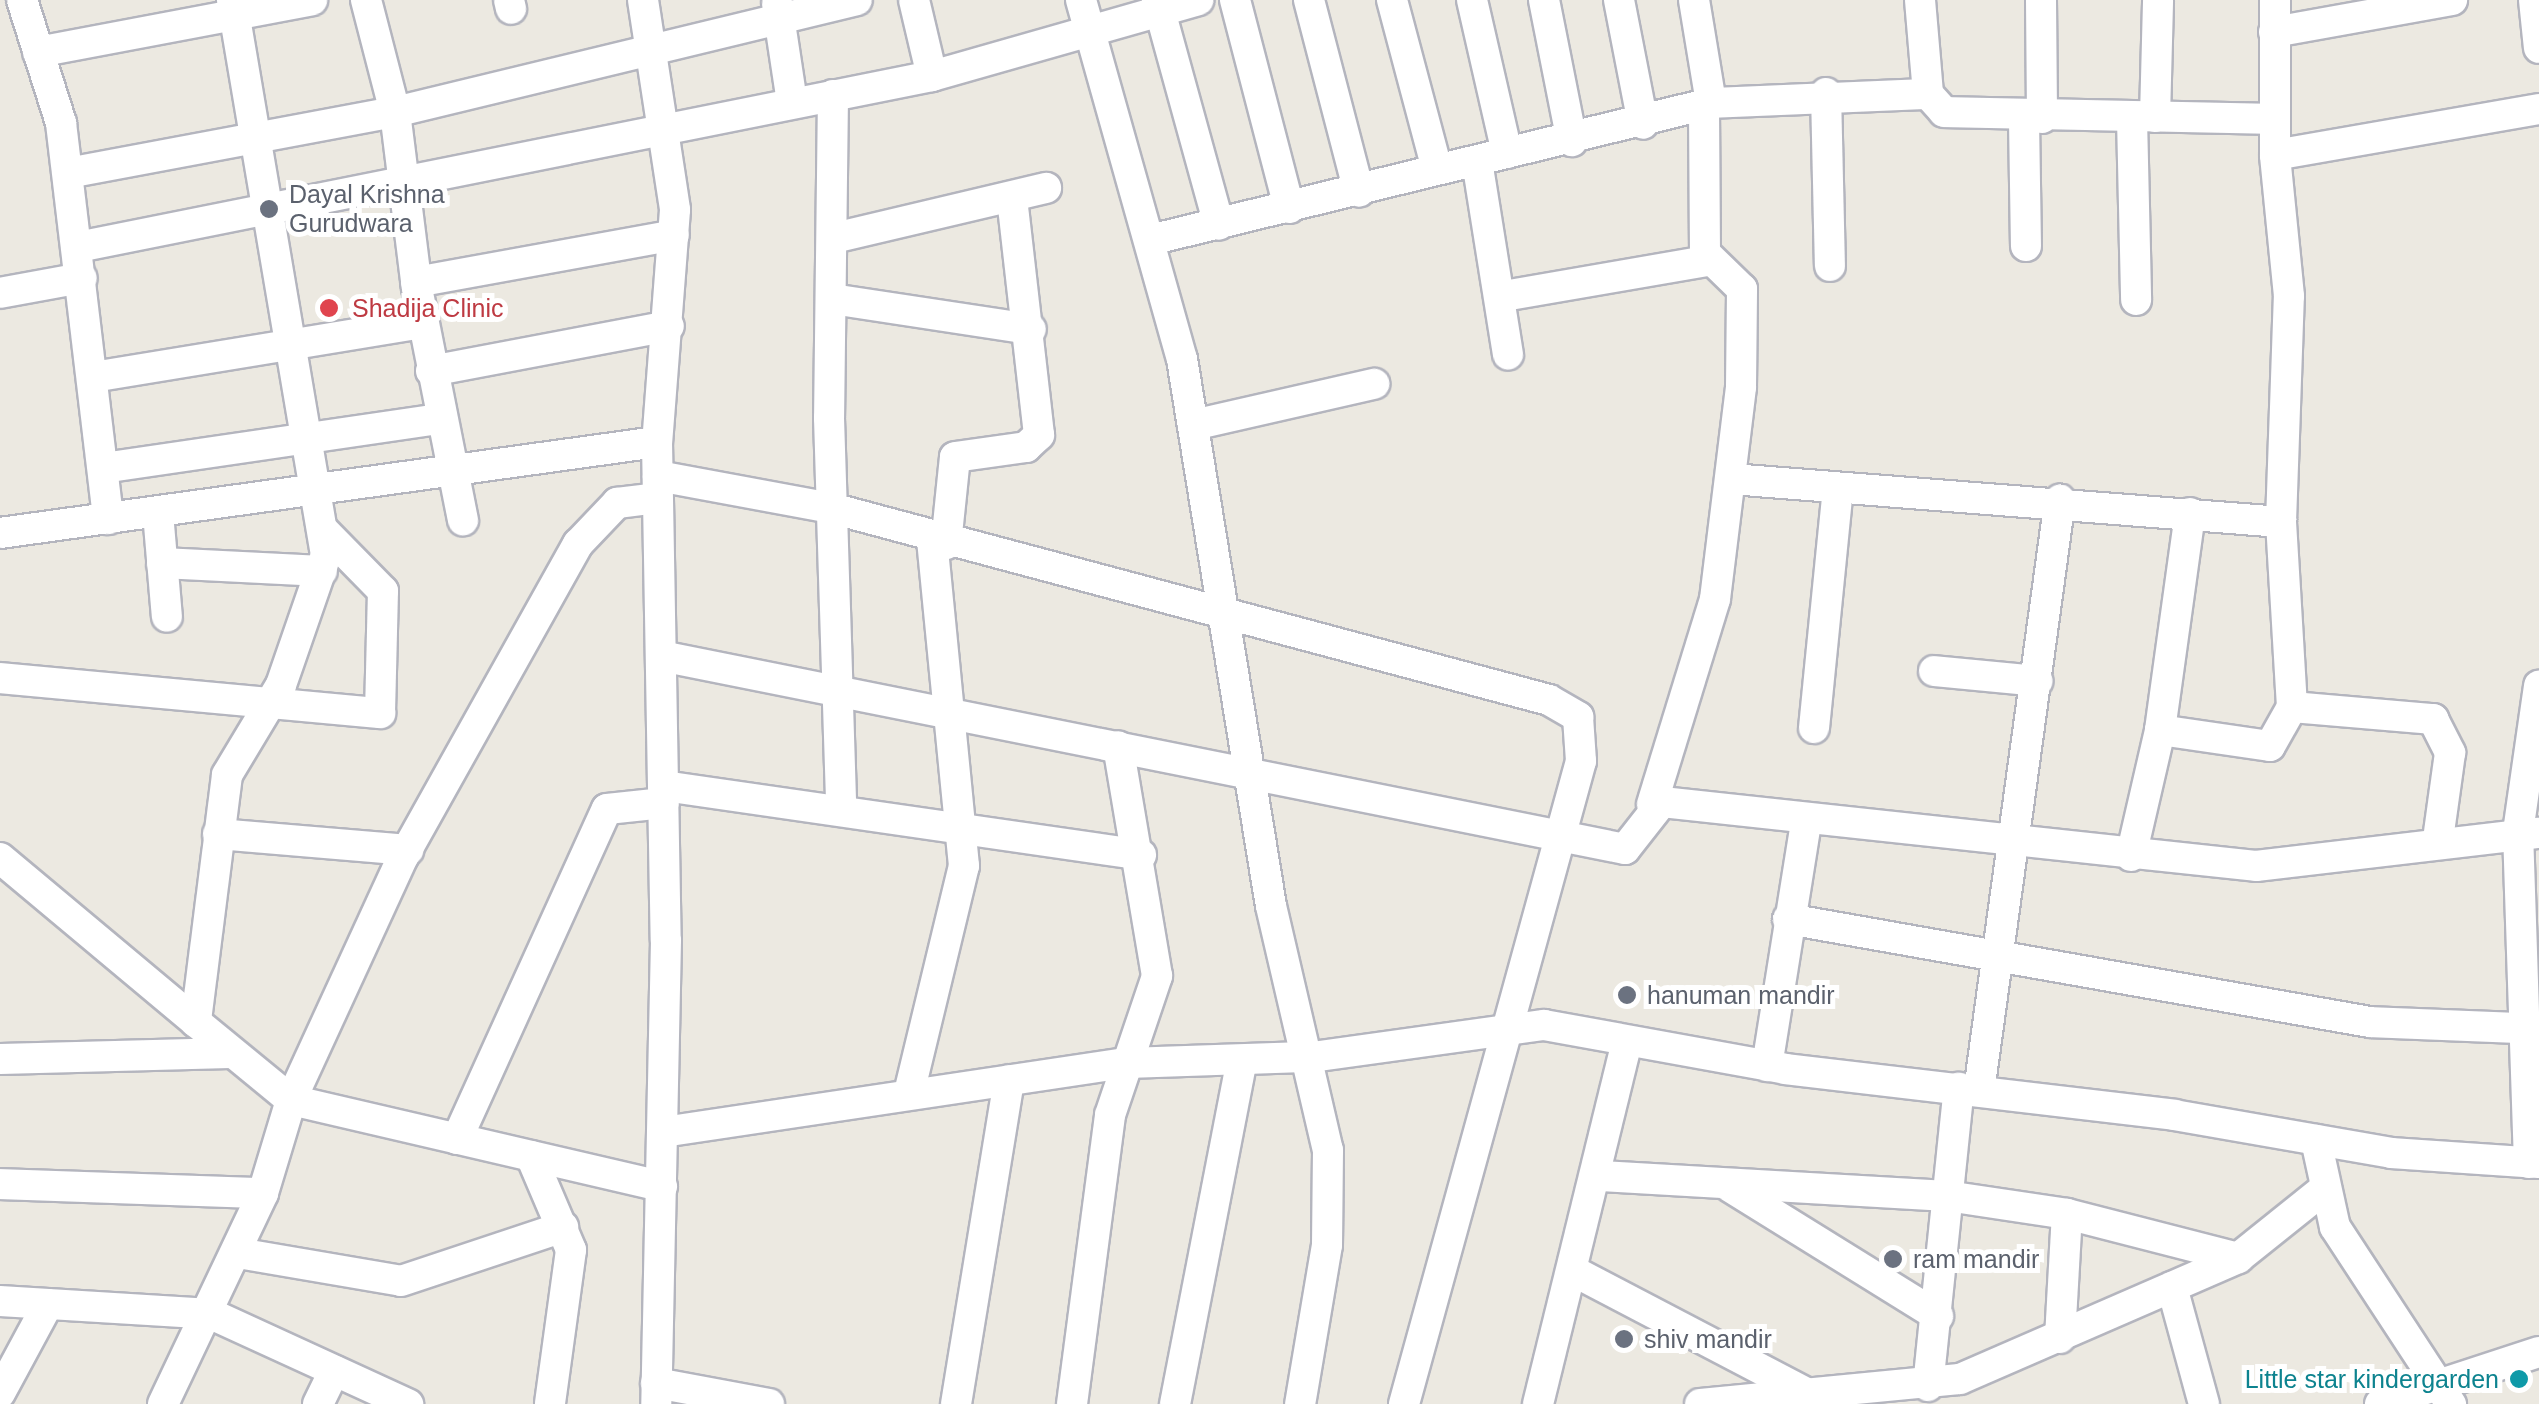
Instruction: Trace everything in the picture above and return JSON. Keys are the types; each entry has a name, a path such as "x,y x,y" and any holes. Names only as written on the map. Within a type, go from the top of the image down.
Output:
{"street":[{"path":"22,0 68,173 108,519"},
{"path":"38,52 233,8 312,0"},
{"path":"366,0 395,112 416,282 463,520"},
{"path":"643,0 665,126 674,235 658,442 664,1132 656,1394 769,1404"},
{"path":"68,173 256,134 395,112 778,10 857,0"},
{"path":"914,0 932,76"},
{"path":"1082,0 1154,240 1194,425 1271,906 1312,1057 1332,1192 1300,1404"},
{"path":"78,247 405,178 932,76 1093,34 1158,5 1198,0"},
{"path":"1234,0 1289,208"},
{"path":"1310,0 1359,192"},
{"path":"1392,0 1437,169"},
{"path":"1472,0 1508,153"},
{"path":"1544,0 1572,141"},
{"path":"1619,0 1643,124"},
{"path":"1694,0 1707,105 1708,261"},
{"path":"1920,0 1928,94 1944,112 2033,119 2275,120"},
{"path":"2026,246 2041,0"},
{"path":"2136,300 2144,117 2158,0"},
{"path":"2160,730 2270,746 2292,707 2280,522 2289,296 2275,155 2275,0"},
{"path":"2274,32 2452,0"},
{"path":"2534,0 2539,48"},
{"path":"1158,5 1219,225"},
{"path":"196,1022 228,774 265,709 322,572 324,531 311,438 233,8"},
{"path":"778,10 792,102"},
{"path":"1154,240 1359,192 1437,169 1643,124 1707,105 1826,93 1928,94"},
{"path":"1826,93 1830,266"},
{"path":"833,94 831,508 841,808"},
{"path":"2275,155 2539,109"},
{"path":"1477,161 1504,296 1508,355"},
{"path":"834,238 1046,188"},
{"path":"909,1093 960,895 961,823 944,708 939,543 955,457 1026,447 1039,435 1031,329 1012,198"},
{"path":"416,282 674,235"},
{"path":"660,656 944,708 1558,836 1633,848 1652,804 1715,599 1731,479 1744,298 1737,281 1708,261 1504,296"},
{"path":"0,293 82,278"},
{"path":"832,299 1031,329"},
{"path":"93,376 423,323"},
{"path":"432,371 669,326"},
{"path":"1194,425 1374,384"},
{"path":"103,468 440,419"},
{"path":"0,533 453,476 658,442"},
{"path":"1731,479 2060,500 2280,522"},
{"path":"164,1404 238,1253 263,1193 291,1100 408,850 594,520 658,487 831,508 939,543 1567,708 1584,741 1404,1404"},
{"path":"1814,728 1838,488"},
{"path":"1928,1386 1948,1196 2000,955 2060,500"},
{"path":"2131,856 2160,730 2190,512"},
{"path":"158,513 166,617"},
{"path":"0,678 265,709 369,716 384,702 383,590 324,531"},
{"path":"162,563 322,572"},
{"path":"1934,671 2038,681"},
{"path":"664,1132 1127,1063 1312,1057 1506,1028 2316,1140 2534,1163 2522,1028 2528,833 2539,686"},
{"path":"2292,707 2433,719 2450,753 2438,839"},
{"path":"1072,1404 1110,1115 1157,976 1141,855 1118,746"},
{"path":"457,1139 607,809 664,795 841,808 961,823 1141,855"},
{"path":"1652,804 2256,866 2438,839 2528,833"},
{"path":"1766,1066 1806,822"},
{"path":"218,834 408,850"},
{"path":"0,858 291,1100 662,1186"},
{"path":"1788,919 2370,1022 2522,1028"},
{"path":"1538,1404 1601,1176 1628,1042"},
{"path":"0,1059 230,1053"},
{"path":"1175,1404 1242,1060"},
{"path":"956,1404 1009,1080"},
{"path":"2316,1140 2323,1190 2354,1263 2444,1396"},
{"path":"531,1156 562,1227 570,1262 550,1404"},
{"path":"1601,1176 1730,1187 1948,1196 2067,1214 2238,1258"},
{"path":"0,1184 263,1193"},
{"path":"1730,1187 1938,1316"},
{"path":"1700,1404 1928,1386 2060,1338 2238,1258 2323,1190"},
{"path":"2060,1338 2067,1214"},
{"path":"238,1253 401,1281 562,1227"},
{"path":"1575,1272 1810,1395"},
{"path":"2172,1287 2204,1404"},
{"path":"0,1301 211,1314 408,1404"},
{"path":"0,1392 48,1304"},
{"path":"2395,1402 2444,1396 2539,1352"},
{"path":"318,1404 334,1371"}],"place":[{"name":"Dayal Krishna Gurudwara","path":"269,209"},
{"name":"Shadija Clinic","path":"329,308"},
{"name":"hanuman mandir","path":"1627,995"},
{"name":"ram mandir","path":"1893,1259"},
{"name":"shiv mandir","path":"1624,1339"},
{"name":"Little star kindergarden","path":"2519,1379"}]}
